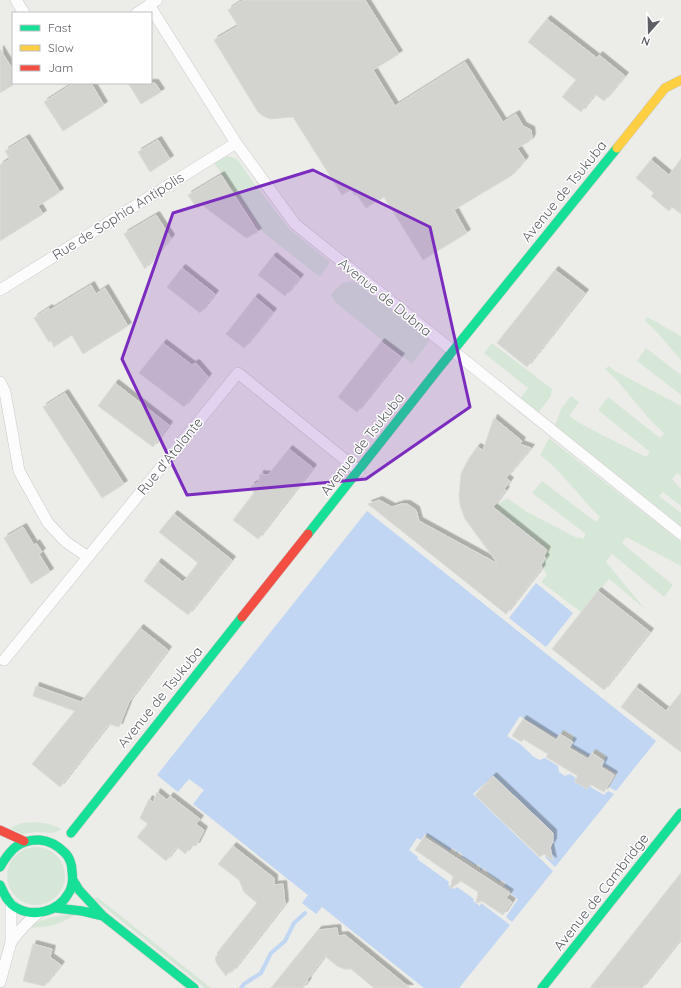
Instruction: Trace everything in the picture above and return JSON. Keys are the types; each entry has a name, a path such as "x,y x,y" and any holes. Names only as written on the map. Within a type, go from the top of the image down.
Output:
{"street":[{"path":"16,0 23,12"},
{"path":"138,12 153,2"},
{"name":"Avenue de Dubna","path":"153,2 236,143 295,224 681,534"},
{"name":"Avenue de Tsukuba","path":"67,838 359,471 452,351 665,88 681,80"},
{"name":"Rue de Sophia Antipolis","path":"0,290 236,143"},
{"name":"Rue d'Atalante","path":"4,660 238,373 359,471"},
{"path":"0,382 5,392 19,471 48,523 66,542 88,557"},
{"name":"Avenue de Cambridge","path":"542,988 680,815"},
{"path":"0,830 24,841"},
{"path":"2,863 12,848 24,841 35,839 46,840 67,838 68,857"},
{"path":"0,885 11,904 24,911 38,914 56,908 70,891 73,880 73,869 68,857 59,846 46,840"},
{"path":"0,848 2,863"},
{"path":"73,880 79,890 103,916 194,988"},
{"path":"0,982 11,942 11,904"},
{"path":"56,908 82,911 103,916"},
{"path":"11,942 22,927 38,914"}],"highlighted area":[{"path":"313,170 430,227 470,407 366,479 187,495 122,359 173,213"}],"green space":[{"path":"227,156 237,159 290,230 330,262 320,277 264,233 214,163"},
{"path":"354,281 430,340 412,364 335,302 331,294 342,283"},
{"path":"647,317 681,336 681,360 655,330 645,321"},
{"path":"492,343 552,389 551,396 538,413 520,399 528,388 484,353"},
{"path":"646,348 681,375 681,395 637,361"},
{"path":"609,366 615,371 681,406 681,476 677,473 672,479 681,489 681,506 663,492 659,496 681,513 681,526 555,425 561,409 571,396 579,402 569,416 581,424 646,457 650,452 598,410 608,397 660,438 664,433 651,421 615,378 605,369"},
{"path":"549,438 681,542 681,566 626,537 622,543 673,585 664,597 612,554 606,562 645,609 609,579 581,612 541,582 547,575 541,565 546,558 544,556 546,549 493,507 507,498 527,512 577,538 579,537 583,539 586,534 532,493 542,481 596,522 600,517 564,477 540,455"},
{"path":"34,822 49,824 60,828 61,830 53,833 36,832 22,834 10,828 22,823"},
{"path":"36,847 47,849 60,860 63,865 65,876 63,887 52,900 47,903 36,905 25,903 12,892 9,887 7,876 9,865 20,852 25,849"},
{"path":"97,897 211,988 205,988 94,899"},
{"path":"76,914 65,921 53,925 27,927 39,921 63,915"}],"water":[{"path":"367,511 656,741 616,791 609,787 617,774 602,765 606,756 595,749 589,757 570,746 574,736 564,730 557,738 520,716 507,736 520,744 534,757 540,760 545,758 558,766 559,772 565,776 570,774 576,778 574,781 587,789 589,786 604,795 608,791 614,794 555,867 545,857 547,856 549,858 550,856 552,846 551,835 553,832 493,776 473,794 553,871 512,922 506,917 518,899 504,886 506,883 501,880 500,882 487,873 487,871 483,868 481,871 481,867 477,864 475,867 475,865 462,857 463,855 459,852 455,854 457,851 452,848 450,851 425,834 421,840 417,838 409,850 418,857 417,859 449,882 448,885 455,889 457,887 474,899 473,901 480,906 481,903 510,925 459,988 424,988 322,907 316,914 302,903 308,895 193,804 204,790 189,779 178,792 157,775"},
{"path":"536,583 573,613 546,647 509,618"}],"building":[{"path":"243,0 365,0 399,54 373,70 395,106 465,62 503,122 516,114 523,126 531,130 532,137 530,141 517,148 525,160 511,176 454,210 467,233 423,260 384,197 366,208 357,195 355,196 351,190 342,195 293,117 270,119 258,112 214,40 238,26 228,10"},
{"path":"547,19 597,58 599,55 625,76 604,101 595,94 581,112 562,97 576,80 528,42"},
{"path":"0,49 12,68 13,85 0,93"},
{"path":"155,83 161,92 141,104 129,84"},
{"path":"72,84 92,84 104,105 63,131 44,102"},
{"path":"26,138 60,192 38,206 43,214 0,241 0,165 10,159 5,151"},
{"path":"158,140 170,159 150,172 138,152"},
{"path":"681,159 681,214 672,207 669,211 651,196 654,193 636,178 651,160 669,175"},
{"path":"221,175 258,232 246,238 202,205 197,208 188,195"},
{"path":"156,215 171,238 145,269 124,234"},
{"path":"273,256 300,278 285,296 258,275"},
{"path":"182,268 215,294 200,313 167,287"},
{"path":"555,270 585,293 527,367 497,343"},
{"path":"91,285 96,294 105,288 128,326 83,354 72,335 54,347 51,341 49,342 34,318"},
{"path":"255,297 273,312 244,348 226,334"},
{"path":"381,342 401,357 357,412 338,397"},
{"path":"163,343 192,365 196,363 208,377 184,407 139,373"},
{"path":"115,383 169,425 153,447 98,406"},
{"path":"65,393 124,484 102,498 43,407"},
{"path":"494,418 522,441 520,444 531,448 506,478 510,481 504,489 506,490 493,507 547,550 544,556 546,558 541,565 542,568 506,614 368,504 379,500 392,507 407,504 416,510 419,521 498,564 465,519 460,505 459,495 461,474 477,447 483,450"},
{"path":"289,449 313,468 258,539 233,520 254,493 251,486 259,482 260,474 268,475"},
{"path":"174,514 232,560 188,615 144,581 158,562 183,582 198,563 159,532"},
{"path":"23,527 34,545 36,543 42,552 39,554 50,572 31,584 4,538"},
{"path":"598,591 650,632 604,690 552,649"},
{"path":"140,628 168,650 129,702 119,727 109,724 60,787 32,764 75,711 33,696 36,686 81,702"},
{"path":"636,687 666,711 681,693 681,752 621,707"},
{"path":"523,719 556,740 560,734 573,742 569,748 588,759 592,753 604,761 601,767 614,775 604,792 590,784 587,789 574,781 578,776 546,757 548,754 523,739 522,742 512,736"},
{"path":"493,776 553,833 553,842 550,847 553,861 544,854 540,857 475,795"},
{"path":"157,792 167,800 170,796 200,819 196,824 204,830 196,846 192,845 185,854 177,847 166,861 137,837 148,824 140,818 149,799 153,802"},
{"path":"424,837 510,893 506,898 512,902 503,915 482,901 476,903 478,892 461,881 450,889 453,876 415,850"},
{"path":"233,846 274,878 274,885 283,884 285,904 232,972 230,971 226,976 217,964 215,958 218,954 217,953 257,903 244,892 239,880 218,864"},
{"path":"681,873 681,939 642,988 590,988"},
{"path":"337,928 338,936 345,935 410,988 374,988 351,969 344,969 337,966 325,956 307,980 308,981 303,988 271,988 318,930"},
{"path":"33,944 52,949 50,957 61,965 44,986 23,981"}],"waterway":[{"path":"241,988 244,984 261,973 271,953 285,941 294,923 305,913"}],"traffic: fast":[{"path":"308,534 439,368 617,148"},
{"path":"71,833 242,617"},
{"path":"542,988 681,813"},
{"path":"0,867 8,855 16,847 26,841 40,840 47,841 59,847 69,858 72,868 72,882 68,894 58,905 52,909 44,911 29,912 15,907 10,903 0,885"},
{"path":"73,880 79,890 103,916 194,988"},
{"path":"56,908 82,911 103,916"}],"traffic: slow":[{"path":"617,148 665,88 681,80"}],"traffic: jam":[{"path":"242,617 308,534"},
{"path":"0,830 24,841"}]}
